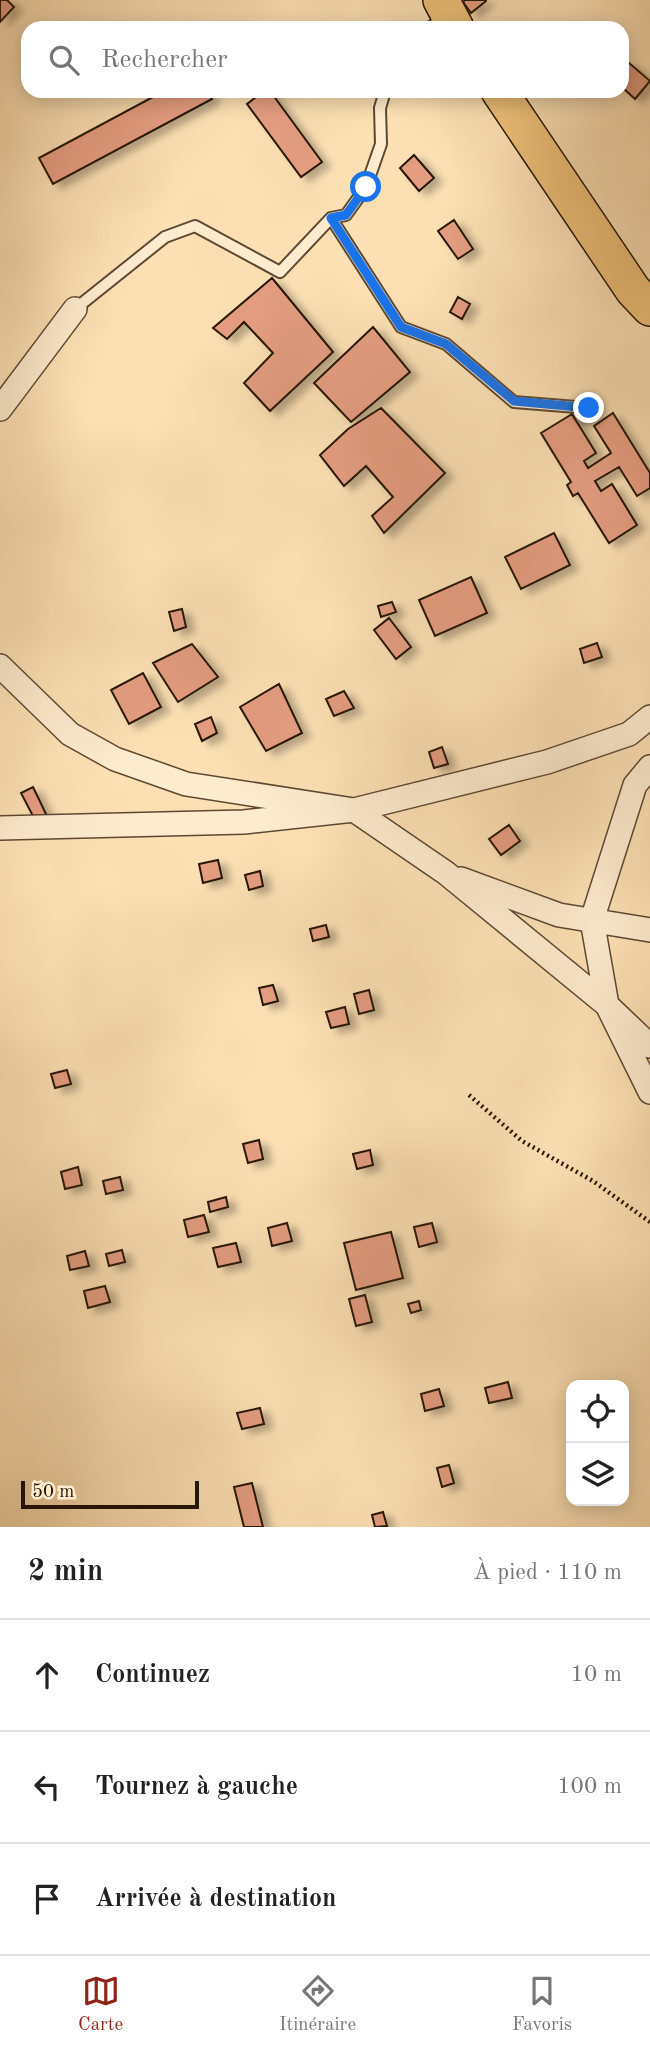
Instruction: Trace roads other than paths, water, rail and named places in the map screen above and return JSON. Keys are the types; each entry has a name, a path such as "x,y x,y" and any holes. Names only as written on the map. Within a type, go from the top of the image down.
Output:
{"main road":[{"path":"504,98 633,290 650,309"}],"street":[{"path":"0,409 75,309"},
{"path":"0,666 70,734 115,759 186,784 354,810 446,873 607,1005 650,1046"},
{"path":"0,828 244,822 354,810 547,762 629,734 650,717"},
{"path":"650,767 635,785 592,920 607,1005 650,1092"},
{"path":"446,873 559,915 650,930"}],"lane":[{"path":"75,309 165,237 195,226 279,272 331,218 346,215 366,187 382,144 380,108 382,98"},
{"path":"331,218 401,327 446,344 514,401 589,408"}]}
